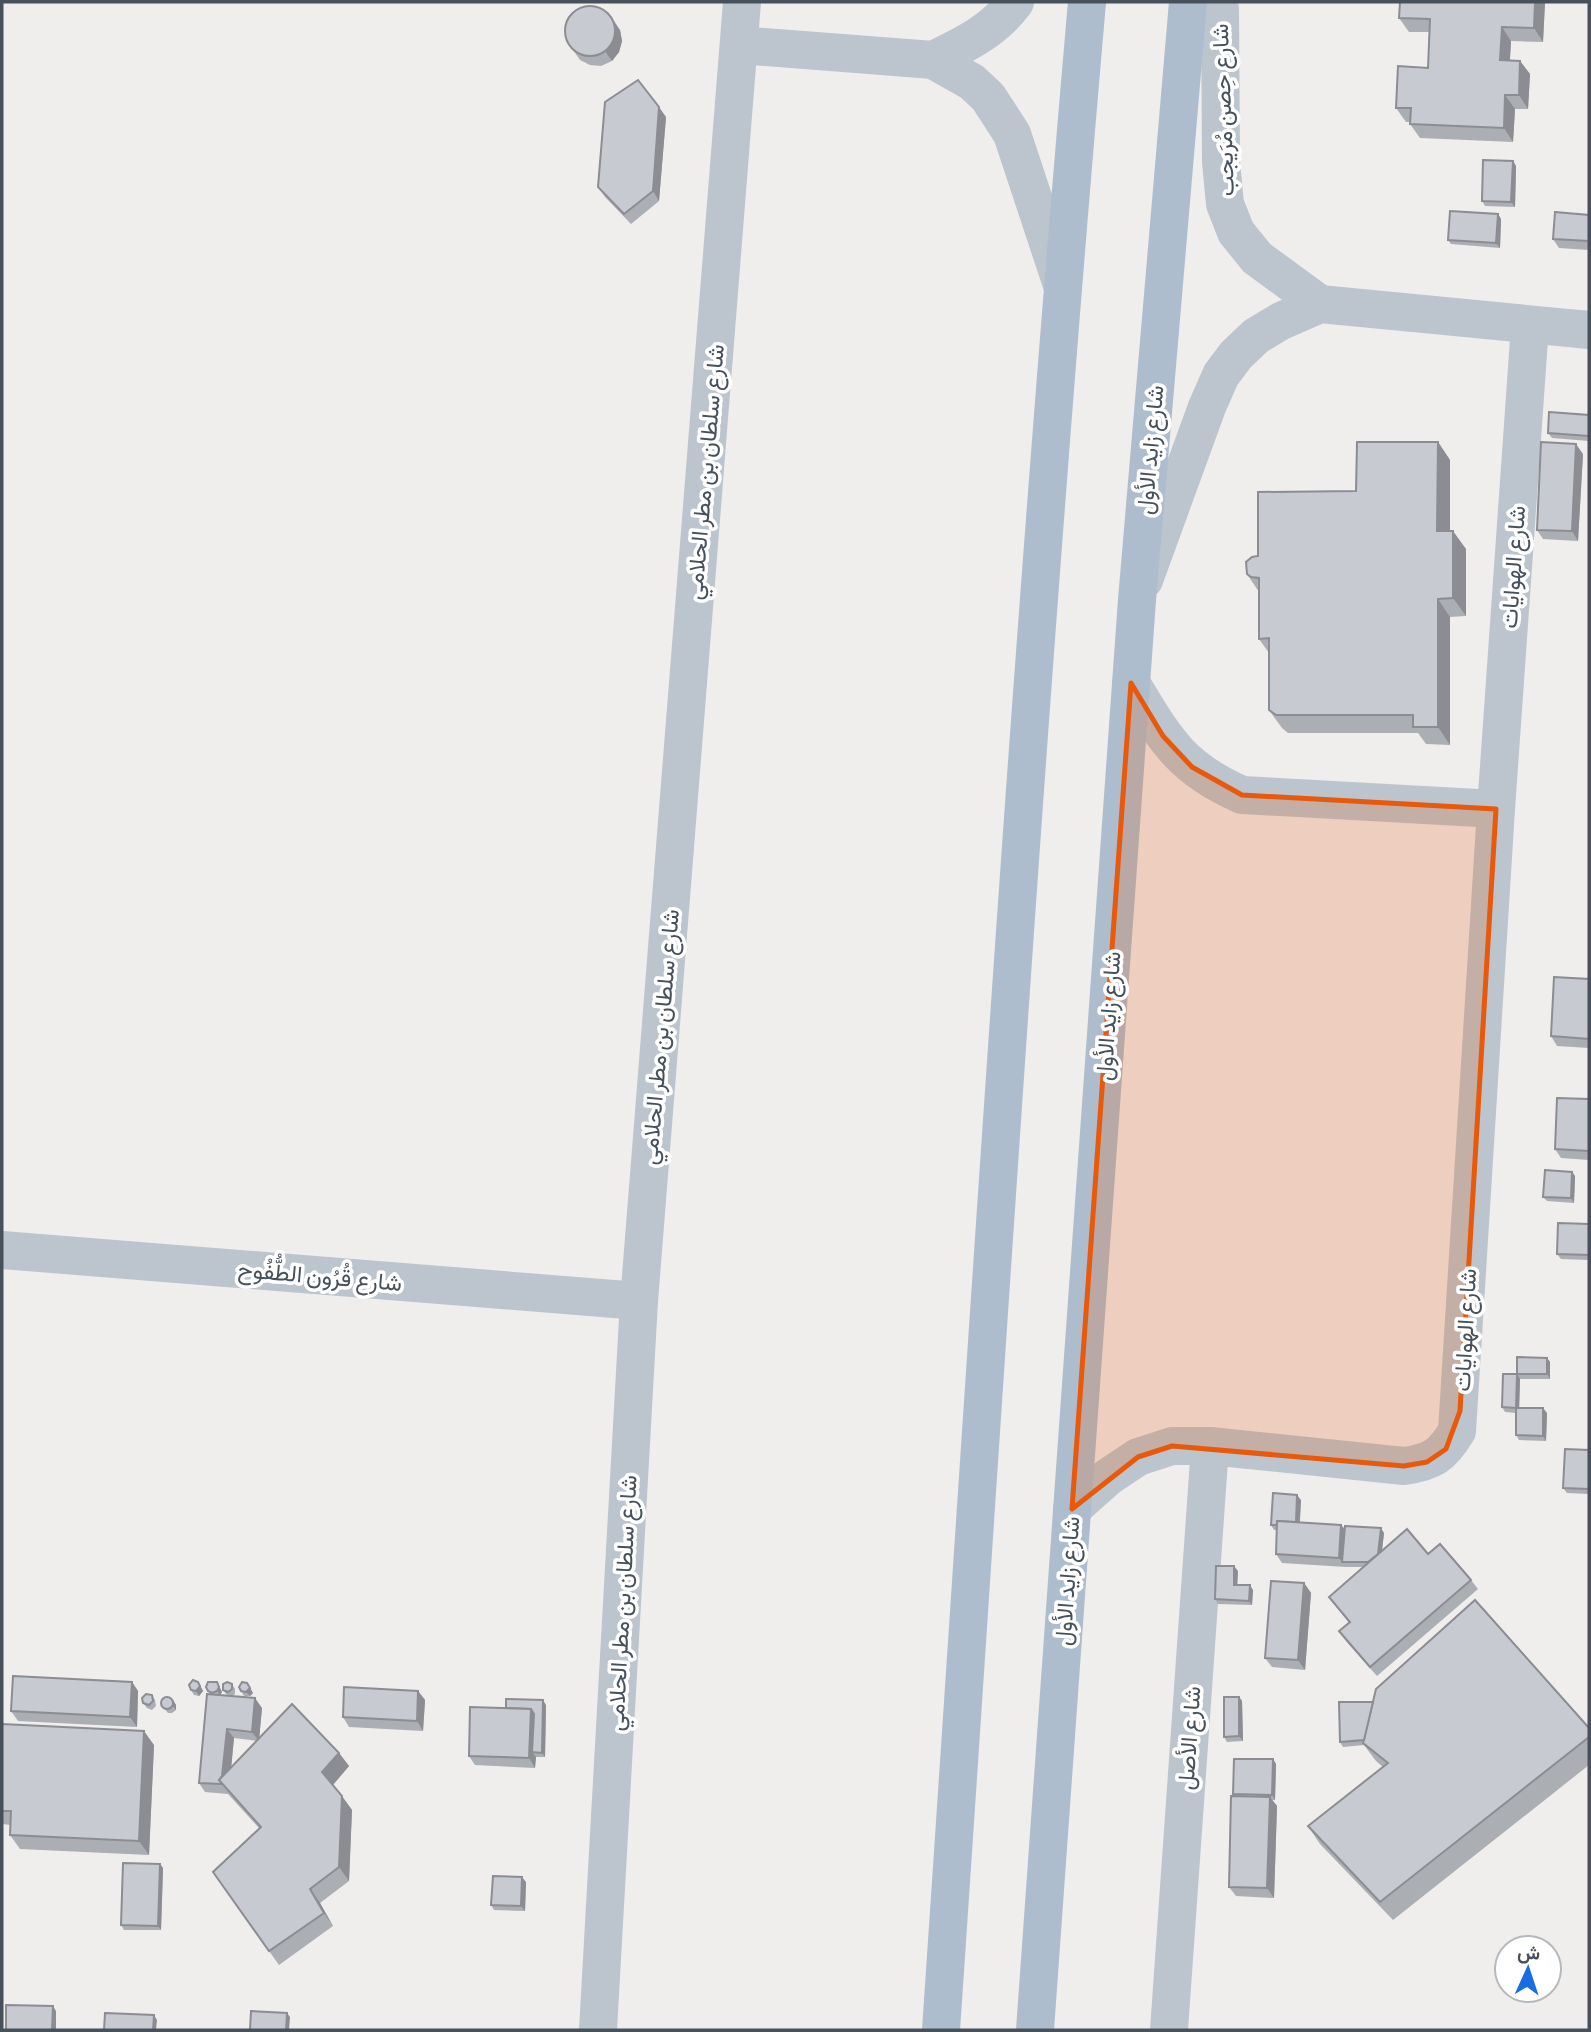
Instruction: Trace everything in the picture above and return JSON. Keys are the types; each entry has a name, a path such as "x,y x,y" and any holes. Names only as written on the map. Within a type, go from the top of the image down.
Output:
{"main road":[{"path":"941,2030 1029,729 1062,285 1087,2"},
{"name":"شارع زايد الأول","path":"1035,2030 1137,600 1188,2"}],"street":[{"name":"شارع سلطان بن مطر الحلامي","path":"598,2030 639,1301 742,2"},
{"path":"933,60 993,26 1015,2"},
{"name":"شارع حِصن مُرَيجب","path":"1218,2 1221,162 1226,204 1236,232 1257,258 1320,304"},
{"path":"739,45 933,60 972,82 988,97 1012,134 1062,285"},
{"path":"1137,600 1221,375 1236,355 1256,336 1281,321 1320,304 1589,330"},
{"name":"شارع الهوايات","path":"1072,1508 1108,1477 1138,1457 1172,1446 1210,1446 1404,1466 1427,1462 1447,1449 1457,1431 1530,325"},
{"path":"1131,683 1163,736 1192,767 1215,783 1242,795 1496,809"},
{"name":"شارع قُرُون الطُّفُوح","path":"2,1250 639,1301"},
{"name":"شارع الأصل","path":"1169,2030 1210,1446"}],"highlighted area":[{"path":"1131,683 1163,736 1192,767 1242,795 1496,809 1460,1411 1446,1449 1427,1462 1404,1466 1172,1446 1138,1457 1072,1509"}],"building":[{"path":"1400,2 1535,2 1534,28 1502,27 1500,60 1520,61 1519,95 1505,95 1504,128 1410,124 1411,108 1396,108 1398,66 1428,68 1430,19 1399,18"},
{"path":"590,6 608,13 615,31 608,49 590,56 572,49 565,31 572,13"},
{"path":"638,80 659,107 653,191 624,214 598,187 605,102"},
{"path":"1483,160 1513,161 1511,202 1482,201"},
{"path":"1450,211 1498,214 1496,243 1448,240"},
{"path":"1555,212 1589,215 1589,241 1553,239"},
{"path":"1549,412 1589,415 1589,436 1548,433"},
{"path":"1357,442 1438,442 1437,531 1453,531 1453,598 1438,599 1438,727 1413,727 1413,715 1276,715 1269,710 1269,638 1259,639 1259,578 1247,574 1246,562 1258,556 1258,492 1356,491"},
{"path":"1541,442 1576,444 1572,531 1537,530"},
{"path":"1554,977 1589,979 1589,1039 1551,1036"},
{"path":"1557,1098 1589,1099 1589,1151 1555,1149"},
{"path":"1545,1170 1572,1172 1571,1198 1543,1197"},
{"path":"1558,1223 1589,1224 1589,1255 1557,1254"},
{"path":"1517,1357 1547,1358 1547,1374 1517,1374"},
{"path":"1503,1374 1517,1374 1516,1408 1502,1407"},
{"path":"1516,1408 1543,1408 1543,1436 1516,1435"},
{"path":"1565,1449 1589,1450 1589,1489 1563,1488"},
{"path":"1273,1493 1297,1495 1296,1522 1277,1521 1277,1525 1271,1525"},
{"path":"1277,1521 1341,1525 1339,1558 1276,1554"},
{"path":"1345,1526 1381,1528 1378,1554 1368,1562 1342,1562"},
{"path":"1407,1529 1428,1554 1440,1544 1471,1580 1370,1667 1339,1631 1350,1622 1329,1597"},
{"path":"1216,1566 1234,1566 1234,1585 1250,1585 1249,1601 1215,1599"},
{"path":"1271,1581 1304,1583 1298,1660 1265,1658"},
{"path":"1475,1600 1589,1728 1589,1737 1380,1902 1308,1826 1388,1763 1363,1743 1376,1689"},
{"path":"13,1676 132,1682 130,1717 11,1711"},
{"path":"193,1680 200,1686 196,1691 191,1690 189,1685"},
{"path":"208,1682 217,1682 217,1691 208,1691"},
{"path":"242,1682 247,1683 250,1688 246,1692 239,1687"},
{"path":"223,1684 232,1684 232,1689 228,1692 223,1690"},
{"path":"344,1687 418,1691 417,1721 343,1717"},
{"path":"146,1694 152,1695 153,1701 149,1705 143,1703 142,1698"},
{"path":"207,1694 255,1698 252,1732 227,1729 222,1776 219,1780 222,1784 199,1783"},
{"path":"167,1697 173,1703 167,1709 161,1703"},
{"path":"1224,1697 1239,1697 1239,1736 1224,1737"},
{"path":"506,1699 543,1700 542,1753 532,1752 534,1714 531,1709 506,1708"},
{"path":"1339,1702 1373,1702 1364,1740 1340,1742"},
{"path":"292,1704 339,1753 322,1772 342,1796 339,1867 310,1889 324,1913 269,1951 213,1872 261,1827 219,1780"},
{"path":"470,1707 531,1709 529,1758 469,1756"},
{"path":"2,1724 144,1731 139,1841 10,1835 11,1811 2,1811"},
{"path":"1234,1759 1273,1759 1272,1795 1233,1794"},
{"path":"1231,1796 1270,1797 1267,1888 1229,1887"},
{"path":"123,1863 160,1864 158,1926 121,1925"},
{"path":"493,1876 522,1877 521,1906 491,1905"},
{"path":"6,2005 53,2006 52,2030 6,2030"},
{"path":"251,2011 287,2013 286,2030 250,2030"},
{"path":"105,2013 154,2015 153,2030 104,2030"}]}
